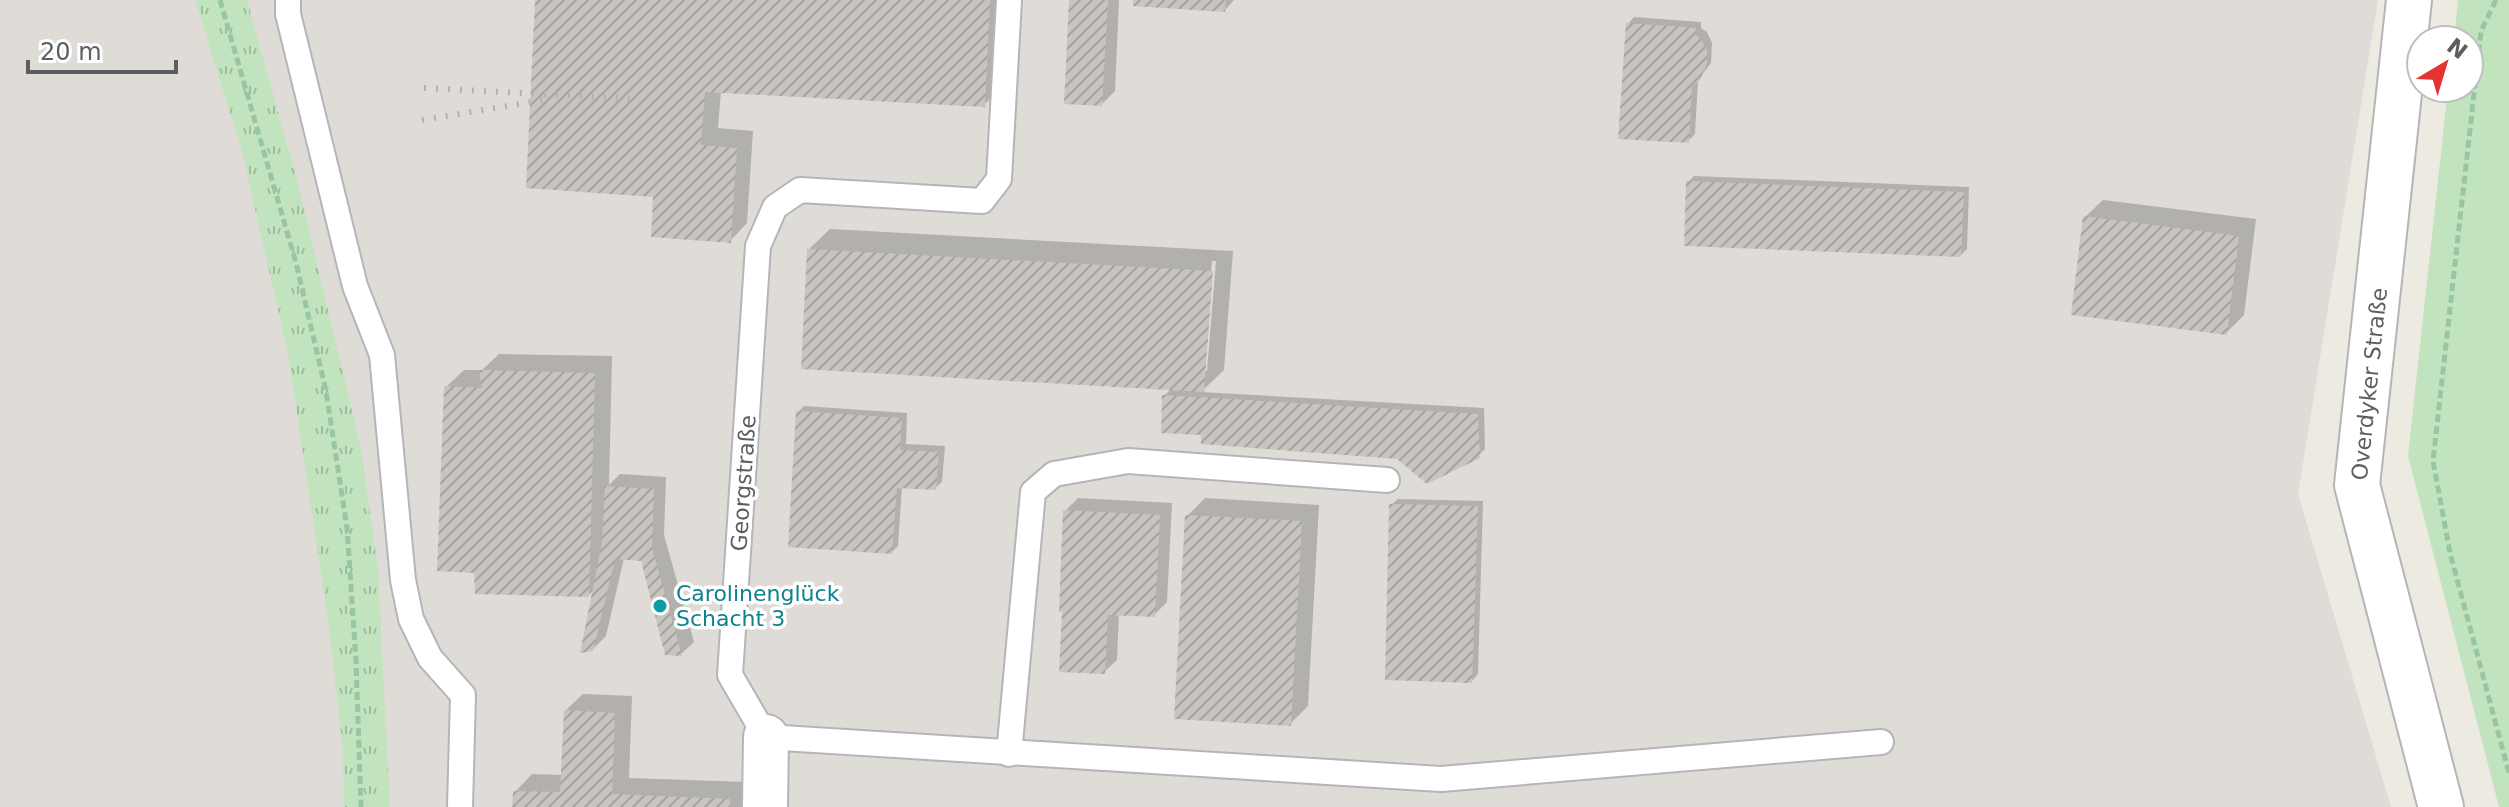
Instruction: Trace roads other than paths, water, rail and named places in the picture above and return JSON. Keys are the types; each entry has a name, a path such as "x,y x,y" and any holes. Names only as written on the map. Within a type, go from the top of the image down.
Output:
{"street":[{"name":"Overdyker Straße","path":"2409,0 2357,485 2441,807"},
{"path":"765,807 766,737"}],"lane":[{"path":"288,0 288,14 355,286 382,355 403,580 411,619 430,658 463,695 460,807"},
{"name":"Georgstraße","path":"766,737 730,675 758,246 775,207 800,190 982,201 999,179 1009,0"},
{"path":"1009,754 1033,492 1054,474 1128,461 1387,480"},
{"path":"766,737 1441,779 1881,742"}],"railway":[{"path":"424,88 639,99"},
{"path":"422,120 544,100"}],"place":[{"name":"Carolinenglück Schacht 3","path":"660,606"}]}
